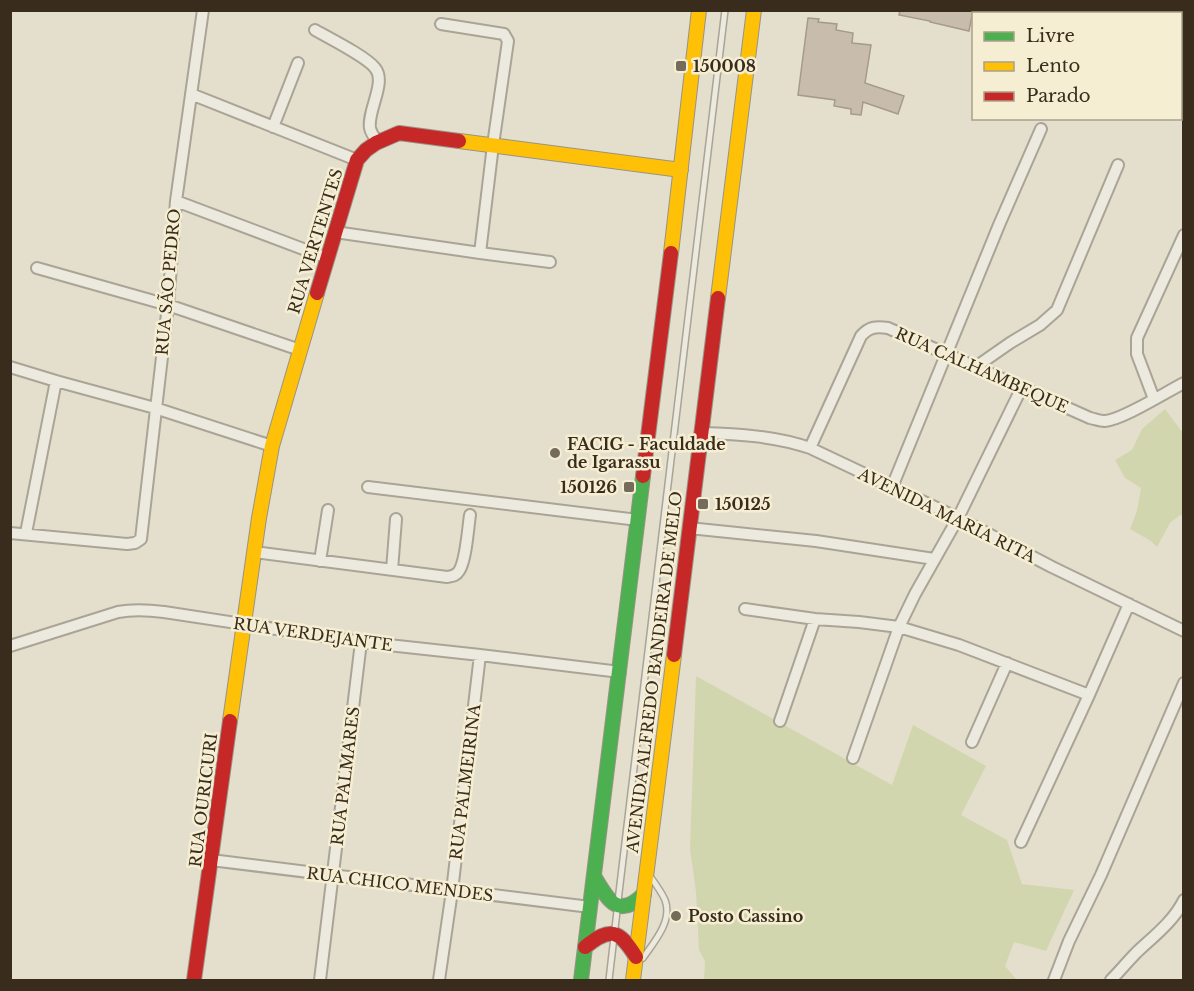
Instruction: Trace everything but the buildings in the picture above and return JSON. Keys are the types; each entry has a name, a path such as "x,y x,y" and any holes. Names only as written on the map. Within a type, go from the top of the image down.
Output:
{"main road":[{"name":"AVENIDA ALFREDO BANDEIRA DE MELO","path":"580,981 620,672 699,10"},
{"name":"AVENIDA ALFREDO BANDEIRA DE MELO","path":"635,969 754,10"},
{"path":"377,140 399,133 681,170"},
{"name":"RUA VERTENTES","path":"243,624 265,476 272,446 357,160 377,140"},
{"name":"RUA OURICURI","path":"194,981 243,624"},
{"path":"594,876 605,895 617,906 637,902 644,894"},
{"path":"585,947 592,940 607,933 620,935 624,939 635,969"}],"street":[{"name":"RUA SÃO PEDRO","path":"26,533 127,543 135,543 141,539 168,305 176,201 203,10"},
{"path":"441,24 504,34 508,40 480,253"},
{"path":"315,30 363,58 377,70 378,85 370,128 377,140"},
{"path":"273,127 298,63"},
{"path":"192,94 357,160"},
{"path":"892,487 945,354 1041,129"},
{"path":"977,366 1040,325 1057,310 1118,165"},
{"path":"176,201 327,258"},
{"path":"334,232 550,262"},
{"path":"1154,399 1137,354 1137,338 1184,235"},
{"path":"37,268 168,305 300,350"},
{"name":"RUA CALHAMBEQUE","path":"810,448 861,336 866,330 874,327 888,328 1090,418 1104,421 1119,417 1184,383"},
{"path":"10,367 155,408 272,446"},
{"path":"10,532 26,533 56,381"},
{"path":"853,758 899,627 958,518 1022,387"},
{"name":"AVENIDA MARIA RITA","path":"701,433 753,435 793,442 810,448 958,518 1184,631"},
{"path":"368,487 638,520"},
{"path":"320,561 328,510"},
{"path":"254,552 453,576 458,573 462,563 470,515"},
{"path":"392,570 396,519"},
{"path":"689,528 816,541 934,559"},
{"path":"1021,842 1129,604"},
{"path":"745,609 815,619 899,627 959,645 1089,695"},
{"name":"RUA VERDEJANTE","path":"10,646 129,610 165,612 361,642 620,672"},
{"path":"780,721 815,619"},
{"name":"RUA PALMARES","path":"320,981 361,642"},
{"name":"RUA PALMEIRINA","path":"439,981 480,655"},
{"path":"972,742 1007,663"},
{"path":"1054,981 1069,941 1101,875 1184,683"},
{"name":"RUA CHICO MENDES","path":"211,860 590,907"},
{"path":"1111,981 1164,927 1181,905"}],"lane":[{"path":"609,981 725,10"},
{"path":"635,969 652,944 667,914 664,897 646,870"}],"green space":[{"path":"1165,409 1183,433 1183,516 1180,515 1170,523 1157,547 1130,529 1137,511 1141,488 1125,478 1115,460 1132,450 1142,429"},
{"path":"696,676 892,785 913,725 986,766 961,815 1007,840 1022,884 1074,890 1046,951 1014,942 1005,966 1017,980 704,980 705,961 699,950 696,892 690,849"}],"traffic: fast":[{"path":"581,980 643,476"},
{"path":"594,876 614,904 627,906 644,894"}],"traffic: slow":[{"path":"671,253 699,10"},
{"path":"718,298 754,10"},
{"path":"459,141 681,170"},
{"path":"230,721 259,518 272,446 317,293"},
{"path":"633,980 674,655"}],"traffic: jam":[{"path":"317,293 357,160 366,150 399,133 459,141"},
{"path":"643,476 671,253"},
{"path":"674,655 718,298"},
{"path":"194,980 230,721"},
{"path":"585,947 602,936 614,934 625,941 636,957"}],"place":[{"name":"150008","path":"681,66"},
{"name":"FACIG - Faculdade de Igarassu","path":"555,453"},
{"name":"150126","path":"629,487"},
{"name":"150125","path":"703,504"},
{"name":"Posto Cassino","path":"676,916"}]}
